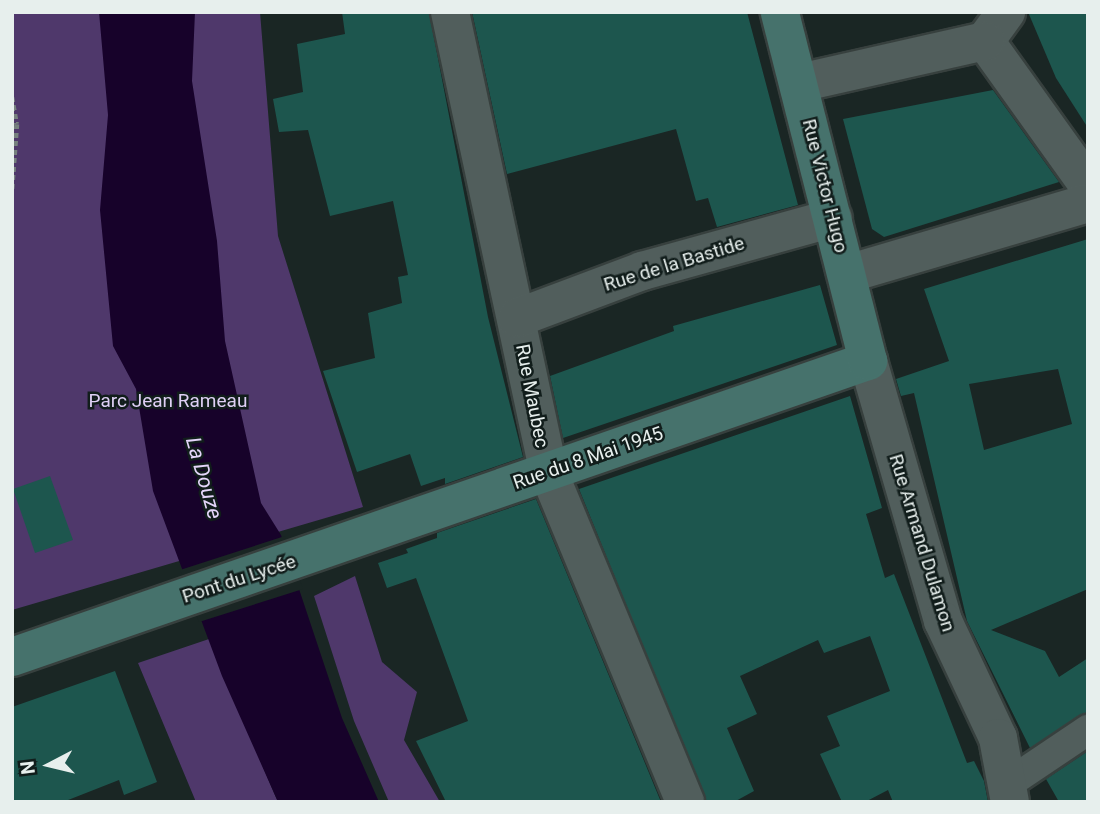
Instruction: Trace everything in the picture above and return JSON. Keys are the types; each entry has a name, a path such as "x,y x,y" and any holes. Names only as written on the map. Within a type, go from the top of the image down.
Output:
{"main road":[{"name":"Rue Victor Hugo","path":"780,12 868,361"},
{"name":"Rue du 8 Mai 1945","path":"308,557 868,361"},
{"name":"Pont du Lycée","path":"12,657 308,557"}],"street":[{"name":"Rue Maubec","path":"450,12 548,471 685,802"},
{"path":"799,83 996,27 1088,185"},
{"path":"847,274 1088,204"},
{"name":"Rue de la Bastide","path":"517,318 642,271 833,218"},
{"name":"Rue Armand Dulamon","path":"868,361 943,621 998,738 1008,793"},
{"path":"1008,793 1088,730"}],"path":[{"path":"12,97 17,124 12,190"}],"green space":[{"name":"Parc Jean Rameau","path":"12,12 260,12 278,236 363,507 12,610"},
{"path":"355,576 382,662 417,692 404,740 440,802 389,802 354,721 314,596"},
{"path":"209,639 278,802 196,802 138,663"}],"water":[{"name":"La Douze","path":"99,12 195,12 192,81 217,241 225,341 261,503 281,535 342,718 379,802 278,802 222,676 153,491 136,389 113,346 100,210 108,115"}],"pier":[{"path":"285,536 303,589 199,622 180,570"}],"building":[{"path":"342,12 429,12 488,317 523,457 445,484 445,478 421,486 410,454 357,472 323,371 375,358 368,313 402,303 398,277 408,275 393,201 330,216 308,130 279,132 273,99 303,92 297,44 345,34"},
{"path":"472,12 747,12 798,205 717,227 708,198 696,201 676,129 507,174"},
{"path":"1028,12 1088,12 1088,128 1056,78"},
{"path":"993,90 1059,182 884,237 872,229 843,119"},
{"path":"1088,239 1088,589 991,630 1045,651 1059,677 1088,658 1088,713 1030,748 967,621 914,393 901,396 896,379 949,361 924,289","holes":["1058,369 1072,424 984,450 969,384"]},
{"path":"820,285 837,345 563,438 550,376 674,331 673,326"},
{"path":"850,396 882,508 866,514 885,578 894,574 967,763 974,761 984,781 988,802 893,802 888,790 865,802 842,802 820,754 840,746 827,716 890,691 870,636 824,653 818,640 740,676 757,714 727,728 754,791 734,802 706,802 579,489"},
{"path":"50,476 73,540 35,553 13,489"},
{"path":"536,499 661,802 446,802 416,741 468,721 416,578 387,588 378,563 408,553 406,549 437,538 437,533"},
{"path":"115,671 157,782 124,795 119,780 63,802 12,802 12,707"},
{"path":"1088,751 1088,802 1059,802 1046,779"}]}
